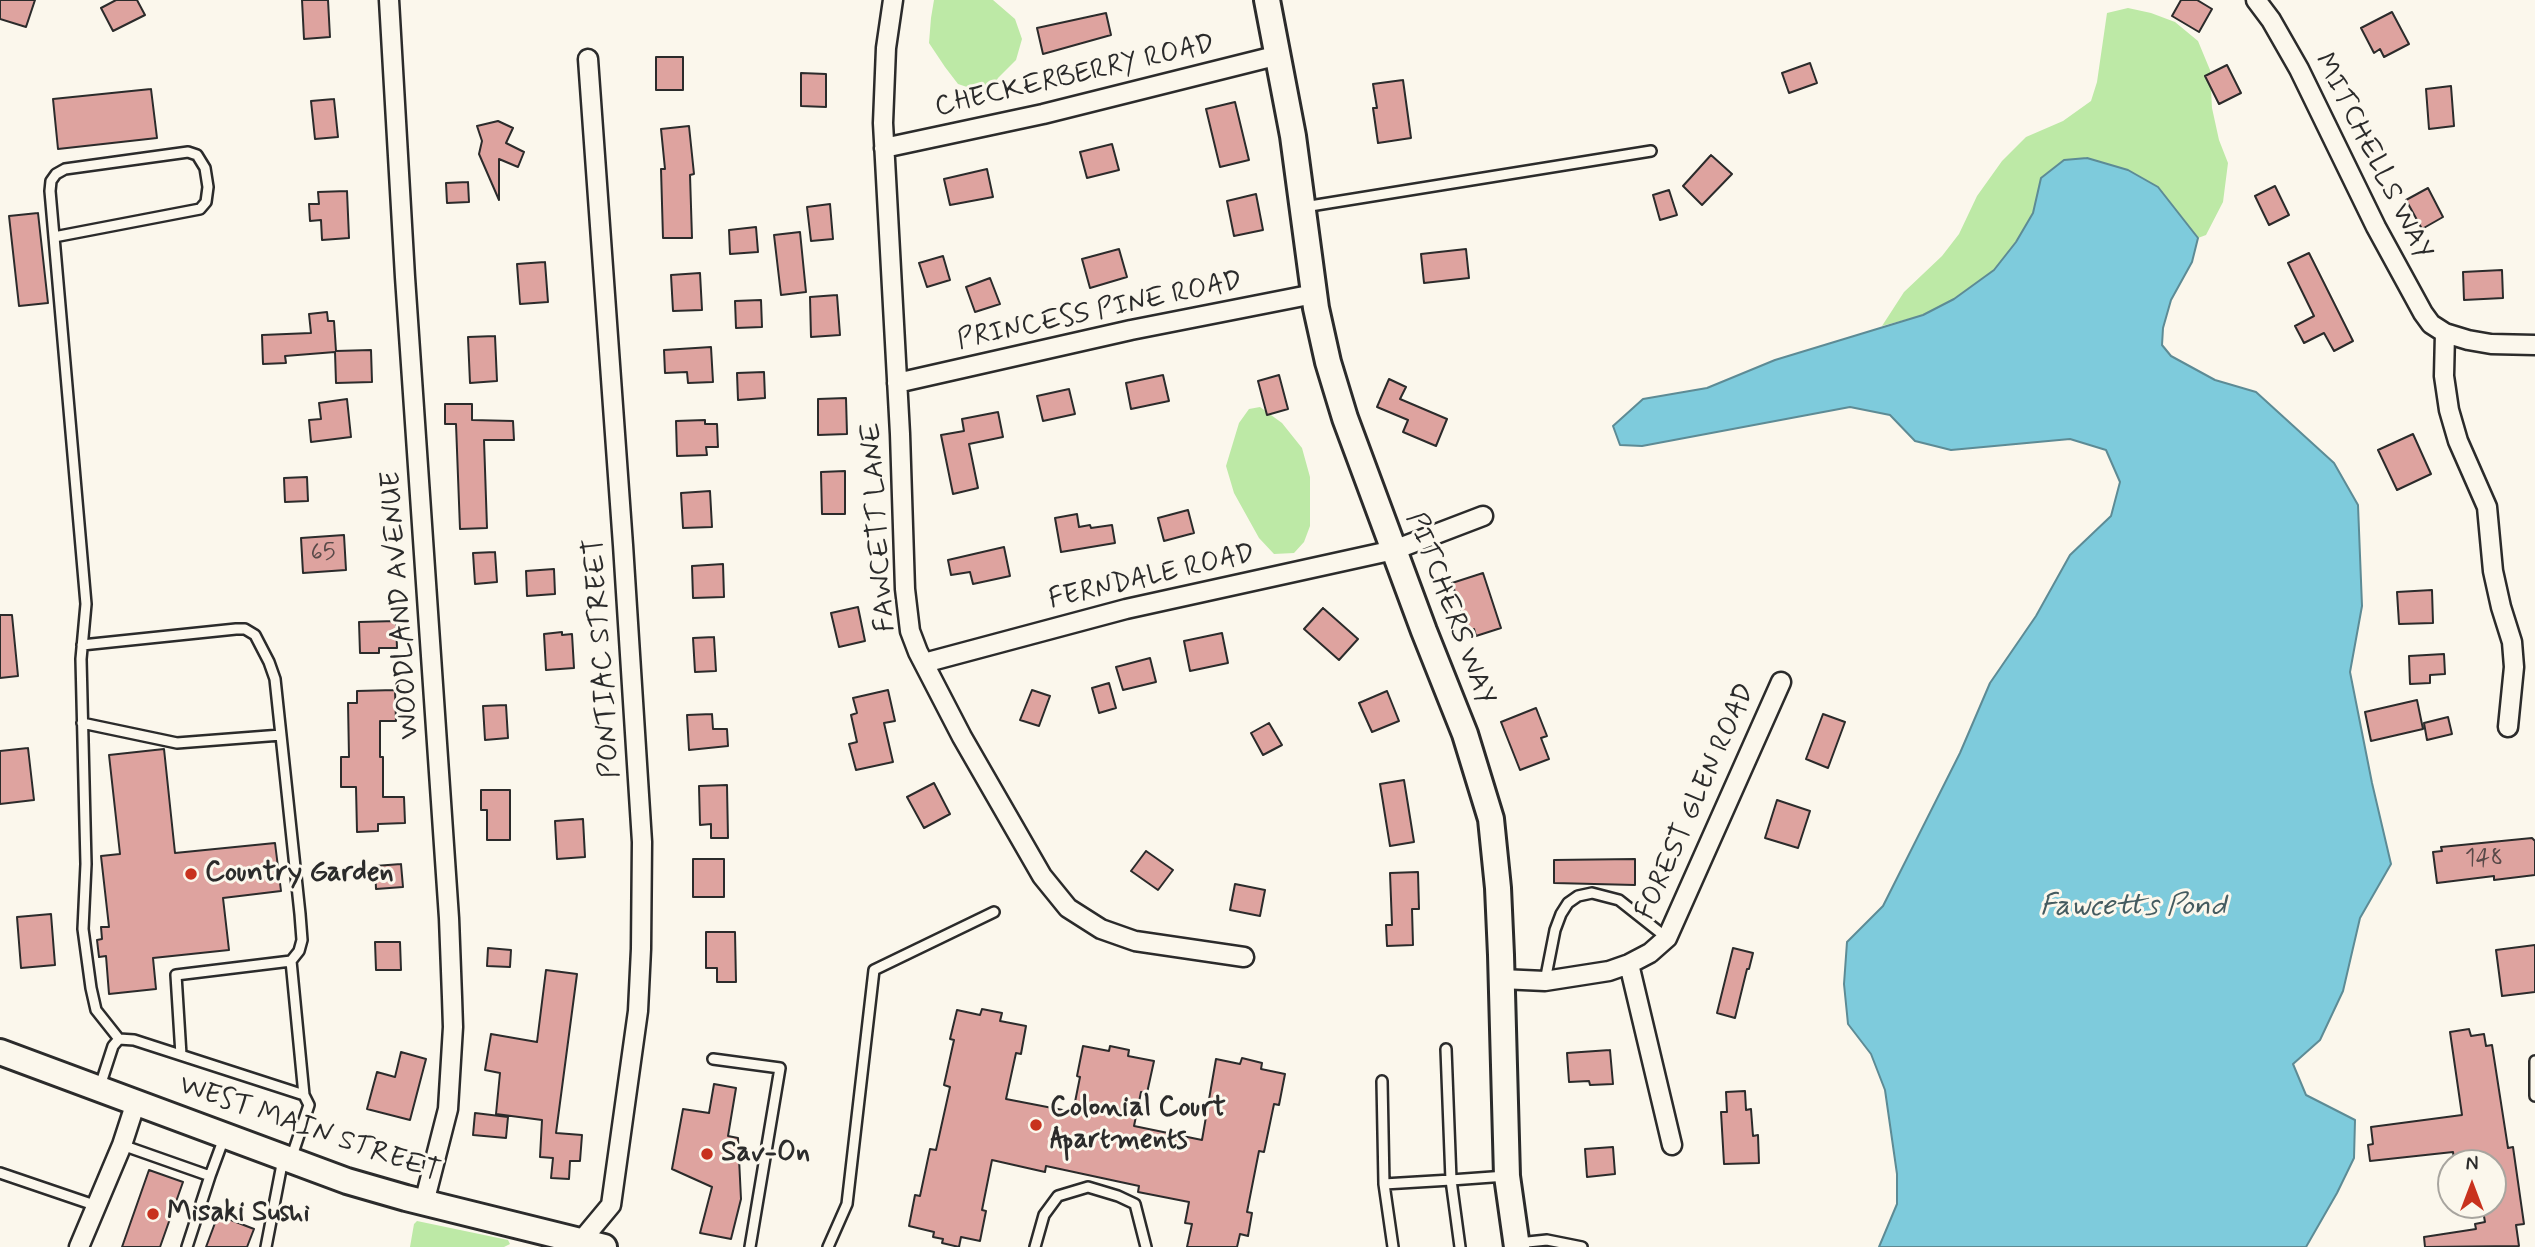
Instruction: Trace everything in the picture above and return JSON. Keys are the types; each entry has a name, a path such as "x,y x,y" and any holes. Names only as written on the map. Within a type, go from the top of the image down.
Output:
{"main road":[{"name":"PITCHERS WAY","path":"1267,0 1293,136 1314,294 1334,384 1394,550 1465,733 1490,818 1498,888 1507,1176 1517,1245"},
{"name":"WEST MAIN STREET","path":"3,1056 136,1102 347,1181 424,1203 592,1244"}],"street":[{"name":"WOODLAND AVENUE","path":"389,0 405,277 449,918 453,1027 448,1109 424,1203"},
{"name":"FAWCETT LANE","path":"893,0 886,48 884,148 907,615 910,631 962,737 1042,876 1068,908 1101,929 1135,941 1244,957"},
{"name":"MITCHELLS WAY","path":"2256,0 2271,20 2299,69 2376,228 2423,313 2431,324 2445,333"},
{"name":"CHECKERBERRY ROAD","path":"884,148 1043,114 1279,55"},
{"name":"PONTIAC STREET","path":"588,59 642,842 638,1011 611,1205 592,1244"},
{"name":"PRINCESS PINE ROAD","path":"897,383 1131,330 1314,294"},
{"path":"2508,727 2514,667 2512,642 2493,571 2487,507 2458,441 2449,410 2444,376 2445,333 2491,344 2535,345"},
{"path":"1394,550 1483,516"},
{"name":"FERNDALE ROAD","path":"924,663 1126,609 1394,550"},
{"name":"FOREST GLEN ROAD","path":"1502,979 1545,981 1609,971 1650,953 1667,938 1780,682"},
{"path":"1629,964 1672,1145"},
{"path":"79,1247 122,1145 136,1102"}],"lane":[{"path":"1302,208 1651,151"},
{"path":"54,237 200,209 206,202 208,187 205,168 197,155 188,152 65,169 51,181 50,191 54,237 86,604 82,645 86,864 83,929 96,1010 119,1039 134,1040 304,1095"},
{"path":"82,645 245,629 255,635 275,679 302,927 299,951 291,961 304,1095 309,1105 287,1159 265,1247"},
{"path":"82,723 177,743 281,735"},
{"path":"1545,981 1555,930 1561,914 1568,902 1578,896 1592,893 1619,900 1667,938"},
{"path":"828,1247 847,1204 874,970 994,912"},
{"path":"181,1055 176,975 291,961"},
{"path":"99,1089 113,1046 119,1039"},
{"path":"1446,1049 1451,1180 1460,1247"},
{"path":"713,1059 780,1068 750,1247"},
{"path":"2535,1061 2535,1096"},
{"path":"1382,1081 1384,1184 1393,1247"},
{"path":"187,1247 225,1135"},
{"path":"122,1145 211,1177"},
{"path":"0,1172 97,1206"},
{"path":"1384,1184 1507,1176"},
{"path":"1035,1247 1044,1215 1058,1196 1088,1187 1118,1196 1135,1205 1146,1247"},
{"path":"1517,1245 1547,1240 1582,1247"}],"green space":[{"path":"934,0 993,0 1015,19 1022,39 1016,60 992,88 979,91 958,84 929,43"},
{"path":"2128,8 2175,22 2198,41 2210,70 2212,108 2219,140 2228,163 2223,202 2206,235 2198,238 2158,187 2128,170 2087,158 2041,178 2033,213 2016,242 1994,270 1954,299 1923,315 1882,326 1904,292 1942,256 1959,234 1977,196 2002,161 2026,137 2063,121 2091,101 2097,82 2107,13"},
{"path":"1260,407 1282,423 1302,448 1310,477 1310,526 1304,542 1294,553 1274,554 1259,538 1234,493 1226,466 1239,423 1249,409"},
{"path":"417,1221 508,1240 510,1244 504,1247 410,1247 414,1224"}],"water":[{"name":"Fawcetts Pond","path":"2087,158 2128,170 2158,187 2198,238 2192,262 2171,300 2163,328 2162,345 2171,356 2215,380 2256,392 2334,463 2358,505 2362,606 2350,672 2391,864 2360,918 2343,991 2320,1040 2293,1064 2306,1095 2355,1120 2354,1158 2306,1247 1879,1247 1897,1204 1897,1174 1885,1090 1871,1054 1848,1024 1844,984 1847,942 1883,906 1960,753 1990,683 2036,616 2070,555 2111,516 2120,482 2106,450 2070,439 1951,450 1915,441 1890,415 1850,407 1642,446 1620,445 1613,426 1643,399 1707,388 1775,360 1923,315 1954,299 1994,270 2016,242 2033,213 2041,178 2064,160"}],"building":[{"path":"0,0 35,0 26,27 0,19"},
{"path":"116,0 137,0 145,15 113,31 101,8"},
{"path":"302,0 328,0 330,37 304,39"},
{"path":"2181,0 2197,0 2212,9 2199,32 2172,16"},
{"path":"2392,12 2409,44 2384,57 2380,49 2374,53 2361,28"},
{"path":"1106,13 1111,35 1043,54 1037,28"},
{"path":"656,57 683,57 683,90 656,90"},
{"path":"1810,63 1817,83 1789,93 1782,73"},
{"path":"2227,65 2241,93 2219,104 2205,76"},
{"path":"801,73 826,74 826,107 801,106"},
{"path":"1403,80 1411,138 1378,143 1373,84"},
{"path":"2451,86 2454,126 2429,129 2426,89"},
{"path":"151,89 157,138 58,149 53,99"},
{"path":"334,99 338,137 315,139 311,101"},
{"path":"1235,102 1249,160 1220,167 1206,109"},
{"path":"498,121 513,128 506,143 524,152 518,167 499,159 499,200 479,154 482,141 477,126"},
{"path":"689,126 694,174 690,175 692,238 663,238 661,169 665,169 661,129"},
{"path":"1112,144 1119,170 1087,178 1080,152"},
{"path":"1711,155 1732,174 1702,205 1683,186"},
{"path":"987,169 993,197 950,205 944,179"},
{"path":"468,182 469,202 447,203 446,183"},
{"path":"2275,186 2289,215 2269,225 2255,196"},
{"path":"2428,188 2443,217 2422,229 2406,200"},
{"path":"1669,190 1677,215 1660,220 1653,195"},
{"path":"347,191 349,238 322,240 321,220 310,221 309,204 319,204 318,192"},
{"path":"1256,194 1263,230 1234,236 1227,201"},
{"path":"830,204 833,239 811,241 807,207"},
{"path":"38,213 48,303 19,306 9,216"},
{"path":"756,227 758,252 730,254 729,230"},
{"path":"800,232 806,292 781,295 774,235"},
{"path":"1119,249 1127,277 1090,288 1082,259"},
{"path":"1466,249 1469,278 1424,283 1421,254"},
{"path":"2309,253 2353,341 2334,351 2324,333 2304,343 2295,326 2314,316 2288,263"},
{"path":"943,256 950,280 927,287 919,263"},
{"path":"545,262 548,302 520,304 517,264"},
{"path":"2502,270 2503,298 2464,300 2463,272"},
{"path":"700,273 702,310 673,311 671,275"},
{"path":"990,278 1000,304 975,312 966,287"},
{"path":"837,295 840,335 811,337 810,297"},
{"path":"761,300 762,327 736,328 735,301"},
{"path":"327,312 328,321 334,321 336,351 371,350 372,382 336,383 335,352 285,356 286,363 263,364 262,335 311,333 309,314"},
{"path":"495,336 497,381 470,383 468,337"},
{"path":"711,347 713,382 688,383 687,372 665,373 664,350"},
{"path":"764,372 765,398 738,400 737,373"},
{"path":"1163,375 1169,401 1131,409 1126,383"},
{"path":"1279,375 1288,409 1267,415 1258,381"},
{"path":"1389,379 1406,387 1400,399 1447,419 1436,446 1403,432 1408,420 1377,407"},
{"path":"1069,389 1075,414 1043,421 1037,396"},
{"path":"846,398 847,434 818,435 818,399"},
{"path":"347,399 351,437 311,442 309,420 321,419 319,403"},
{"path":"445,404 472,404 472,420 513,421 514,440 484,440 487,528 460,529 456,424 445,424"},
{"path":"998,412 1003,437 969,444 978,488 953,494 941,435 964,431 962,419"},
{"path":"705,420 705,424 717,424 718,447 706,447 707,455 677,456 676,421"},
{"path":"2413,434 2431,474 2397,490 2378,450"},
{"path":"845,471 845,514 822,514 821,472"},
{"path":"307,477 308,501 285,502 284,478"},
{"path":"710,491 712,527 683,528 681,493"},
{"path":"1188,510 1194,533 1164,541 1158,518"},
{"path":"1077,514 1079,527 1112,525 1115,543 1061,552 1055,518"},
{"path":"344,535 346,570 303,573 301,538"},
{"path":"1004,547 1010,576 973,584 970,572 951,575 948,560"},
{"path":"495,552 497,582 475,584 473,553"},
{"path":"723,564 724,597 693,598 692,566"},
{"path":"554,569 555,594 527,596 526,571"},
{"path":"1483,573 1501,628 1476,636 1474,629 1468,631 1452,583"},
{"path":"2432,590 2433,623 2399,624 2397,592"},
{"path":"858,607 865,641 839,647 831,613"},
{"path":"1323,608 1358,639 1339,660 1304,629"},
{"path":"0,615 12,615 18,676 0,678"},
{"path":"396,621 397,648 379,648 379,653 360,653 359,622"},
{"path":"562,632 562,635 572,634 574,668 546,670 544,634"},
{"path":"1222,633 1228,663 1190,671 1184,641"},
{"path":"714,637 716,671 695,672 693,638"},
{"path":"2444,654 2445,674 2430,675 2430,683 2410,684 2409,656"},
{"path":"1150,658 1156,682 1123,690 1116,667"},
{"path":"1109,683 1116,708 1099,713 1092,688"},
{"path":"395,690 396,721 380,721 383,797 404,797 405,823 378,824 378,831 357,832 356,787 341,787 341,757 349,757 348,703 357,703 357,691"},
{"path":"888,690 895,721 884,723 893,762 856,770 849,744 857,742 851,715 857,713 853,698"},
{"path":"1032,690 1050,696 1039,726 1020,720"},
{"path":"1387,691 1399,721 1372,732 1359,703"},
{"path":"2417,700 2423,729 2371,741 2365,712"},
{"path":"506,705 508,738 485,740 483,706"},
{"path":"1536,708 1547,736 1541,738 1549,759 1520,770 1501,722"},
{"path":"712,714 713,729 727,729 728,746 689,750 687,715"},
{"path":"1823,714 1845,722 1828,768 1806,759"},
{"path":"2448,717 2452,734 2427,740 2424,723"},
{"path":"1269,723 1282,745 1263,755 1251,733"},
{"path":"28,748 34,800 0,804 0,751"},
{"name":"Country Garden","path":"164,749 175,853 275,843 281,891 223,898 229,950 153,958 156,989 109,994 106,956 99,957 97,940 102,939 101,927 109,927 101,856 120,854 109,755"},
{"path":"1404,780 1414,842 1390,846 1380,784"},
{"path":"934,783 950,814 924,828 907,797"},
{"path":"727,785 728,838 711,838 711,824 700,825 699,786"},
{"path":"481,790 510,790 510,840 487,840 487,810 481,810"},
{"path":"1777,800 1810,811 1798,848 1765,838"},
{"path":"583,819 585,857 557,859 555,821"},
{"path":"2532,838 2535,841 2535,875 2494,880 2494,876 2437,883 2433,852 2442,851 2441,847"},
{"path":"1146,851 1173,870 1158,890 1131,871"},
{"path":"693,859 724,859 724,897 693,897"},
{"path":"1635,859 1635,885 1554,883 1554,860"},
{"path":"401,864 403,887 376,889 375,866"},
{"path":"1418,872 1419,909 1412,909 1413,945 1387,946 1386,925 1392,925 1390,873"},
{"path":"1235,884 1265,890 1260,916 1230,910"},
{"path":"51,914 55,965 21,968 17,917"},
{"path":"706,932 735,932 736,982 717,982 717,968 706,968"},
{"path":"375,942 400,942 401,970 376,970"},
{"path":"2535,945 2535,992 2502,996 2496,950"},
{"path":"488,948 511,950 510,967 487,966"},
{"path":"1733,948 1753,953 1735,1018 1717,1013"},
{"path":"546,970 577,974 556,1133 582,1135 580,1161 570,1161 569,1179 551,1178 553,1158 540,1157 542,1120 496,1114 500,1073 485,1070 491,1034 537,1042"},
{"name":"Colonial Court Apartments","path":"982,1009 1002,1013 1000,1021 1026,1026 1021,1054 1016,1053 1006,1099 1073,1112 1083,1046 1109,1051 1110,1046 1129,1050 1128,1056 1154,1061 1147,1093 1141,1092 1134,1126 1202,1140 1216,1059 1240,1064 1242,1058 1262,1063 1261,1069 1285,1074 1279,1105 1274,1104 1264,1152 1259,1151 1247,1212 1252,1213 1248,1236 1240,1234 1237,1247 1187,1247 1192,1224 1185,1223 1189,1202 1138,1192 1139,1186 1046,1166 1045,1172 992,1160 982,1210 986,1211 980,1241 961,1237 959,1247 942,1243 943,1239 933,1237 934,1232 909,1226 915,1195 920,1196 930,1149 936,1150 950,1087 944,1085 954,1040 950,1039 957,1010 980,1015"},
{"path":"2469,1029 2471,1036 2484,1034 2486,1046 2492,1045 2508,1148 2513,1147 2524,1224 2516,1225 2519,1246 2425,1247 2424,1237 2476,1229 2475,1224 2485,1222 2484,1219 2507,1219 2507,1149 2437,1149 2437,1154 2370,1161 2368,1145 2373,1144 2371,1127 2462,1115 2450,1032"},
{"path":"1610,1050 1613,1084 1569,1082 1567,1053"},
{"path":"401,1052 426,1059 410,1120 367,1109 377,1072 395,1077"},
{"name":"Sav-On","path":"714,1084 736,1088 728,1136 738,1138 741,1199 731,1239 700,1233 712,1187 672,1169 683,1109 709,1113"},
{"path":"1745,1091 1746,1110 1751,1109 1753,1136 1758,1135 1759,1163 1724,1164 1721,1112 1727,1112 1726,1092"},
{"path":"475,1113 508,1117 506,1138 473,1135"},
{"path":"1613,1147 1615,1174 1587,1177 1585,1149"},
{"name":"Misaki Sushi","path":"149,1170 183,1182 160,1247 122,1247"},
{"path":"218,1215 254,1229 247,1247 206,1247"}],"place":[{"name":"Country Garden","path":"191,874"},
{"name":"Colonial Court Apartments","path":"1036,1125"},
{"name":"Sav-On","path":"707,1154"},
{"name":"Misaki Sushi","path":"153,1214"}]}
